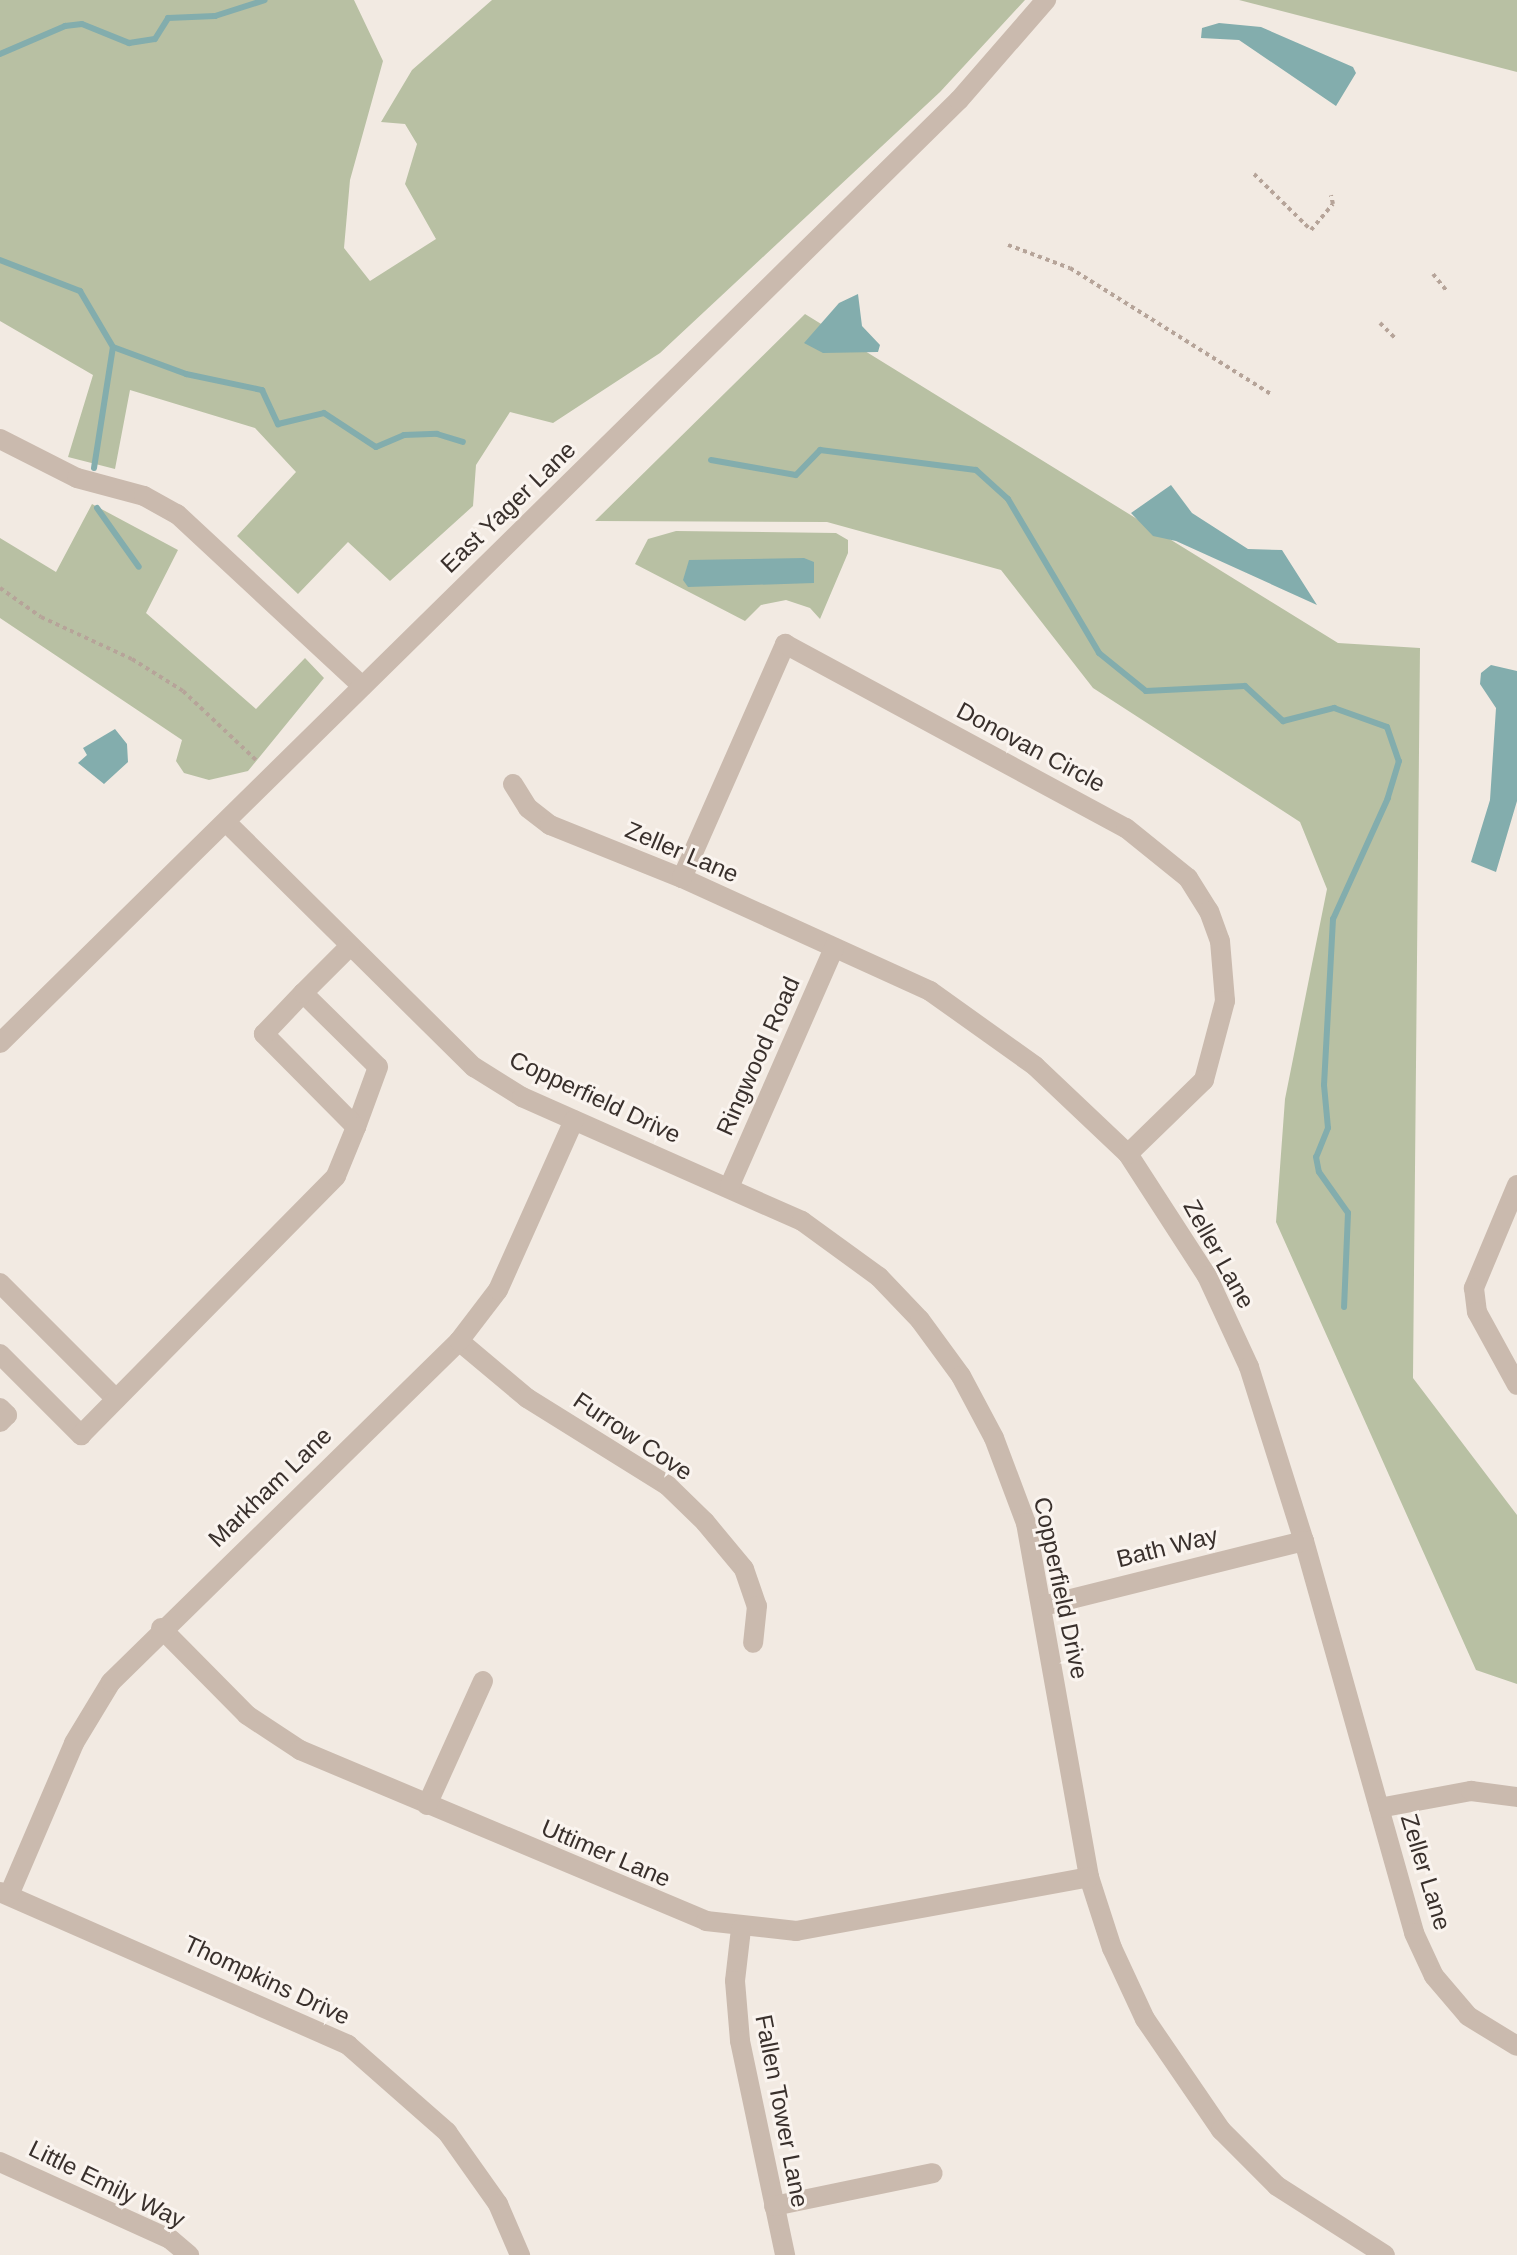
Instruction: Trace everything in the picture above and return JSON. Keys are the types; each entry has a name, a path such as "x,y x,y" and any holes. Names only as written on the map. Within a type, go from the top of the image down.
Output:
{"street":[{"name":"East Yager Lane","path":"0,1043 959,100 1046,0"},
{"path":"0,439 77,478 144,496 177,514 362,686"},
{"name":"Donovan Circle","path":"682,878 785,644 1126,828 1188,878 1209,911 1220,941 1225,1001 1204,1080 1128,1154"},
{"name":"Zeller Lane","path":"513,784 528,808 550,825 682,878 930,991 980,1022 1064,1092 1128,1154 1191,1250 1232,1329 1271,1431 1414,1933 1434,1976 1468,2016 1517,2046"},
{"name":"Copperfield Drive","path":"226,822 474,1067 574,1120 730,1185 837,1245 920,1320 961,1376 994,1438 1026,1523 1089,1877 1112,1948 1145,2019 1221,2130 1277,2186 1385,2255"},
{"path":"350,946 264,1034 356,1127"},
{"name":"Ringwood Road","path":"730,1185 834,948"},
{"path":"0,1354 81,1435 336,1176 378,1067 303,993"},
{"name":"Markham Lane","path":"4,1894 91,1711 161,1628 459,1341 498,1290 574,1120"},
{"path":"1517,1185 1474,1288 1477,1312 1517,1385"},
{"path":"0,1283 116,1399"},
{"name":"Furrow Cove","path":"459,1341 527,1398 667,1485 705,1522 744,1569 757,1606 753,1643"},
{"path":"0,1408 7,1415 0,1422"},
{"name":"Bath Way","path":"1043,1606 1304,1541"},
{"name":"Uttimer Lane","path":"161,1628 267,1730 300,1750 676,1910 741,1929 796,1931 1089,1877"},
{"path":"427,1805 483,1681"},
{"path":"1379,1808 1471,1791 1517,1797"},
{"name":"Thompkins Drive","path":"4,1894 348,2045 447,2132 498,2204 520,2255"},
{"name":"Fallen Tower Lane","path":"741,1929 736,2012 785,2255"},
{"name":"Little Emily Way","path":"0,2162 170,2239 189,2255"},
{"path":"774,2206 933,2173"}],"path":[{"path":"1254,174 1311,230 1333,204 1331,195"},
{"path":"1008,245 1070,268 1271,394"},
{"path":"1433,274 1446,290"},
{"path":"1380,323 1395,338"},
{"path":"0,588 41,617 132,659 183,691 259,763"}],"green space":[{"path":"0,0 354,0 383,61 350,180 344,248 370,281 436,239 405,184 417,144 405,124 381,122 412,70 492,0 1025,0 940,92 660,353 553,423 510,412 476,465 473,506 390,581 348,542 298,594 237,536 296,472 255,428 130,390 115,469 68,457 93,375 0,321"},
{"path":"1239,0 1517,0 1517,72"},
{"path":"805,314 1338,643 1420,648 1413,1378 1517,1515 1517,1684 1476,1670 1276,1222 1285,1099 1327,889 1300,822 1093,688 1001,570 827,522 595,521"},
{"path":"92,504 178,550 146,613 256,709 305,658 324,678 248,771 209,780 184,773 176,761 182,740 0,618 0,538 56,572"},
{"path":"676,531 836,533 848,540 848,553 820,619 810,608 786,600 761,605 745,621 635,564 648,539"}],"water":[{"path":"1219,23 1261,27 1353,67 1356,73 1336,106 1239,40 1201,38 1202,28"},
{"path":"858,294 862,326 880,345 878,352 823,353 804,343 839,303"},
{"path":"1171,485 1192,513 1248,549 1282,550 1317,605 1176,541 1153,536 1131,513"},
{"path":"804,558 814,562 814,583 688,587 683,580 689,560"},
{"path":"1491,665 1517,671 1517,801 1496,872 1471,862 1490,800 1496,708 1480,684 1481,673"},
{"path":"115,729 127,744 128,762 104,784 78,763 87,755 83,748"}],"waterway":[{"path":"0,54 65,26 82,24 129,43 155,39 168,18 215,16 265,0"},
{"path":"0,260 80,291 113,347 186,374 262,390 278,424 324,413 376,447 404,435 437,434 463,442"},
{"path":"94,468 113,347"},
{"path":"711,460 796,475 820,450 976,470 1008,499 1099,653 1146,691 1245,686 1283,721 1334,708 1387,727 1399,761 1388,798 1333,919 1324,1085 1328,1128 1316,1157 1319,1172 1348,1213 1344,1307"},
{"path":"97,508 139,567"}]}
